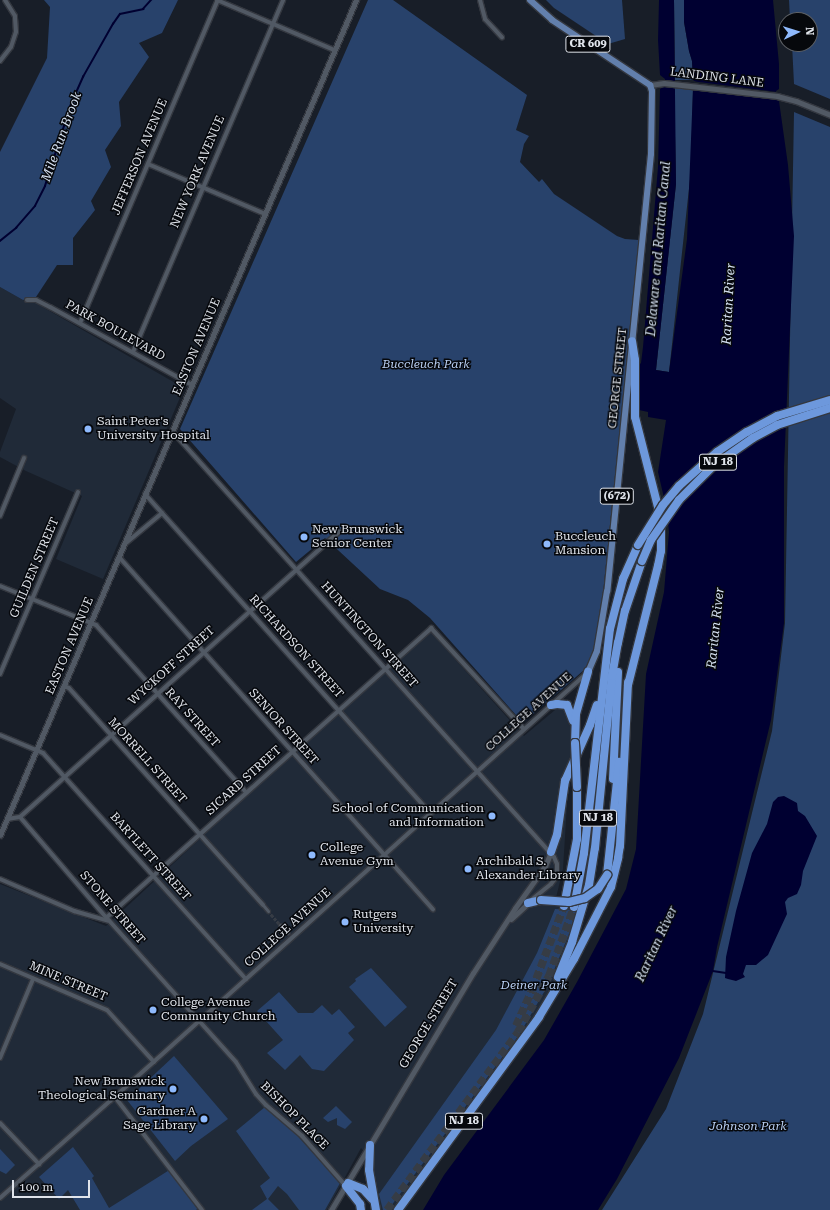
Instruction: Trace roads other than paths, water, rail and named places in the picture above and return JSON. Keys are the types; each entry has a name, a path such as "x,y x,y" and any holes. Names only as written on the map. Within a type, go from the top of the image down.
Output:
{"highway":[{"path":"528,903 541,900 569,902 585,898 598,889 607,875 628,682 661,551 661,530 658,507 635,417 635,360 632,341"},
{"name":"NJ 18","path":"574,907 584,853 610,629 616,600 623,579 638,545 663,506 675,491 716,452 747,432 777,416 830,400"},
{"name":"NJ 18","path":"398,1210 539,1017 555,985 572,942 589,885 595,848 612,676 625,611 642,561 651,540 679,500 713,466 747,441 777,425 830,408"},
{"path":"612,832 618,678 625,611"},
{"path":"574,726 588,672"},
{"path":"539,1017 603,904 615,872 620,846 628,682"},
{"path":"551,852 557,835 565,781 594,716 603,683"},
{"path":"551,705 567,705 572,713 574,726 577,786 577,839 564,906"},
{"path":"370,1145 368,1188 375,1207"},
{"path":"347,1184 368,1188"},
{"path":"347,1184 361,1210"}],"main road":[{"name":"CR 609","path":"530,0 552,20 650,85"},
{"name":"GEORGE STREET","path":"588,672 595,657 605,611 651,154 652,91 650,85"}],"street":[{"path":"0,61 11,47 16,32 15,16 5,0"},
{"path":"217,0 334,50"},
{"name":"JEFFERSON AVENUE","path":"80,323 217,0"},
{"name":"NEW YORK AVENUE","path":"133,352 283,0"},
{"name":"EASTON AVENUE","path":"0,835 356,0"},
{"path":"480,0 485,19 502,37"},
{"name":"LANDING LANE","path":"650,85 664,83 681,84 777,96 796,101 830,115"},
{"path":"148,164 265,214"},
{"name":"PARK BOULEVARD","path":"27,300 36,300 192,385"},
{"name":"HUNTINGTON STREET","path":"172,431 296,569 334,614 386,669 551,852"},
{"path":"0,516 24,458"},
{"name":"GUILDEN STREET","path":"0,674 78,492"},
{"name":"RICHARDSON STREET","path":"145,494 430,813"},
{"path":"124,544 135,533 162,513"},
{"name":"WYCKOFF STREET","path":"20,817 249,610 338,532"},
{"name":"SENIOR STREET","path":"119,557 433,910"},
{"name":"RAY STREET","path":"0,586 96,625 246,792"},
{"name":"SICARD STREET","path":"107,919 246,792 431,628 524,729"},
{"name":"COLLEGE AVENUE","path":"0,1198 200,1021 588,672"},
{"name":"MORRELL STREET","path":"64,686 69,688 110,736 263,905"},
{"name":"BARTLETT STREET","path":"0,735 43,753 246,979"},
{"path":"7,819 20,817"},
{"name":"STONE STREET","path":"20,817 107,919 200,1021"},
{"path":"505,925 551,884 557,876 556,860 551,852"},
{"name":"GEORGE STREET","path":"331,1210 473,973 515,908 545,866 551,852"},
{"path":"0,879 74,911 107,919"},
{"path":"263,905 268,911"},
{"path":"280,925 288,934"},
{"name":"MINE STREET","path":"0,964 107,1010 154,1062"},
{"path":"0,1058 33,979"},
{"name":"BISHOP PLACE","path":"200,1021 236,1062 256,1094 266,1105 302,1136 347,1184"},
{"path":"115,1097 202,1210"},
{"path":"0,1123 39,1164"}],"water":[{"path":"659,0 674,0 676,184 656,370 669,372 687,239 693,89 696,87 696,82 693,80 692,61 684,22 684,0 773,0 779,64 779,89 776,91 775,99 779,101 788,165 794,236 784,467 784,623 771,720 717,947 713,971 679,1058 617,1179 598,1210 423,1210 444,1175 544,1040 577,982 626,889 636,849 646,674 664,592 669,532 667,511 658,472 666,420 648,417 648,412 639,410 638,366 641,363 643,347 658,167 660,89 665,86 665,79 660,75 658,40"},
{"path":"784,796 797,803 798,811 805,816 817,836 803,871 801,885 797,894 788,898 785,902 787,914 768,955 756,965 746,965 743,974 745,977 736,981 728,979 725,978 726,957 736,911 752,853 767,824 773,802 778,797"}],"waterway":[{"name":"Mile Run Brook","path":"0,241 16,228 35,206 45,186 71,104 83,77 113,24 120,14 143,9 151,0"},
{"path":"713,971 726,973"}],"tunnel":[{"path":"516,1026 532,990 564,906"},
{"path":"387,1210 518,1032 549,976 574,907"},
{"path":"268,911 280,925"}],"place":[{"name":"Saint Peter's University Hospital","path":"88,429"},
{"name":"New Brunswick Senior Center","path":"304,537"},
{"name":"Buccleuch Mansion","path":"547,544"},
{"name":"School of Communication and Information","path":"492,816"},
{"name":"College Avenue Gym","path":"312,855"},
{"name":"Archibald S. Alexander Library","path":"468,869"},
{"name":"Rutgers University","path":"345,922"},
{"name":"College Avenue Community Church","path":"153,1010"},
{"name":"New Brunswick Theological Seminary","path":"173,1089"},
{"name":"Gardner A Sage Library","path":"204,1119"}],"water label":[{"name":"Delaware and Raritan Canal","path":"659,249"},
{"name":"Raritan River","path":"729,304"},
{"name":"Raritan River","path":"716,628"},
{"name":"Raritan River","path":"657,944"}],"park label":[{"name":"Buccleuch Park","path":"426,365"},
{"name":"Deiner Park","path":"534,986"},
{"name":"Johnson Park","path":"748,1127"}]}
